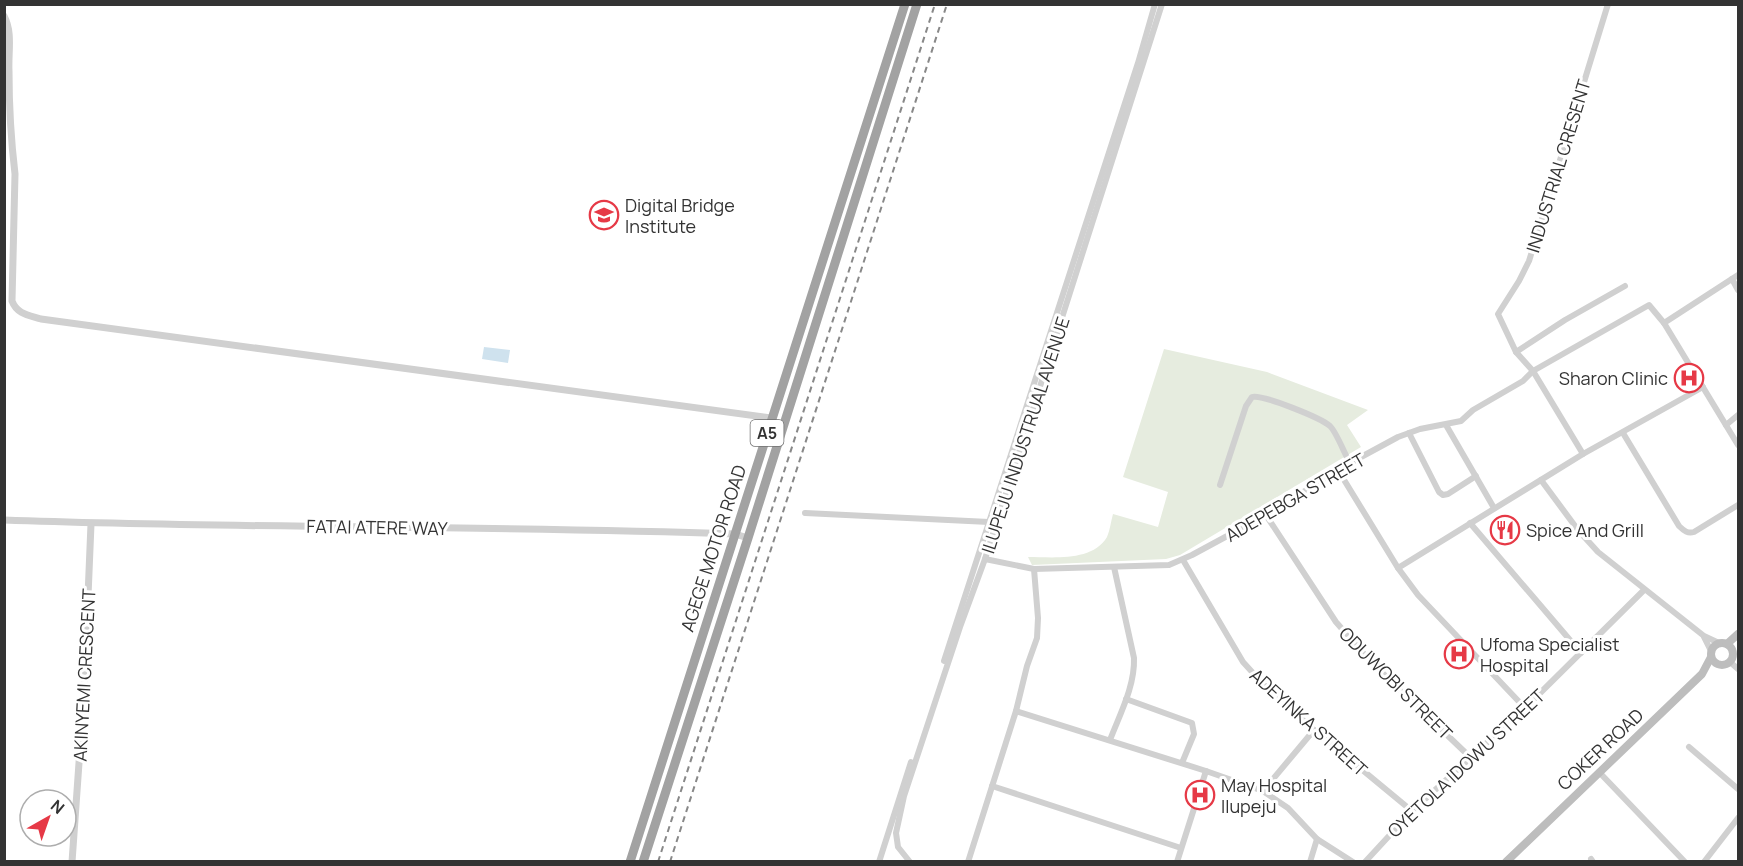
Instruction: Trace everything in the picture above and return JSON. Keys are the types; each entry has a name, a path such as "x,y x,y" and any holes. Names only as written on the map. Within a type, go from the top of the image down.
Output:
{"highway":[{"name":"AGEGE MOTOR ROAD","path":"630,861 905,4"},
{"name":"AGEGE MOTOR ROAD","path":"643,861 917,4"}],"main road":[{"path":"1726,645 1738,634"},
{"path":"1726,645 1738,639"},
{"path":"1702,674 1718,664 1725,665 1730,662 1734,656 1726,645"},
{"name":"COKER ROAD","path":"1506,861 1702,674 1711,654 1726,645"},
{"path":"1711,654 1718,664"}],"street":[{"name":"ILUPEJU INDUSTRUAL AVENUE","path":"879,861 1138,63 1155,4"},
{"name":"ILUPEJU INDUSTRUAL AVENUE","path":"909,861 898,847 896,833 899,815 933,703 985,560 1162,4"},
{"name":"INDUSTRIAL CRESENT","path":"1516,351 1498,314 1529,261 1608,4"},
{"path":"4,16 10,34 12,153 15,174 12,301 15,309 20,312 41,319 771,418"},
{"path":"1738,275 1664,324 1738,445"},
{"path":"1732,279 1738,290"},
{"path":"1583,454 1531,369 1516,351 1625,285"},
{"name":"ADEPEBGA STREET","path":"985,560 1034,569 1162,566 1183,560 1266,515 1350,463 1409,433 1461,421 1473,411 1523,381 1531,369 1648,306 1664,324"},
{"path":"1398,568 1583,454 1703,387"},
{"path":"1220,485 1246,406 1252,397 1257,395 1331,427 1350,463"},
{"path":"1726,424 1738,415"},
{"path":"1446,425 1494,508"},
{"path":"1409,433 1439,492 1443,495 1449,494 1476,476"},
{"path":"1623,433 1684,531 1694,532 1738,505"},
{"path":"1338,470 1398,568 1442,622 1525,708"},
{"path":"1541,480 1578,530 1598,552 1704,636 1726,645"},
{"path":"806,513 989,522"},
{"name":"ODUWOBI STREET","path":"1266,515 1336,622 1371,662 1470,757"},
{"name":"FATAI ATERE WAY","path":"4,520 91,524 609,529 735,534 748,538"},
{"path":"1470,523 1581,652"},
{"name":"AKINYEMI CRESCENT","path":"72,861 84,692 91,524"},
{"name":"ADEYINKA STREET","path":"1183,560 1243,662 1263,684 1314,730 1412,811"},
{"path":"1110,740 1126,699 1134,670 1134,658 1114,567"},
{"path":"970,861 1036,638 1038,618 1034,569"},
{"name":"OYETOLA IDOWU STREET","path":"1365,861 1412,811 1525,708 1644,590"},
{"path":"1704,636 1711,654"},
{"path":"1730,662 1738,669"},
{"path":"1126,699 1192,723 1194,734 1182,763"},
{"path":"1016,711 1263,791 1288,808 1317,839 1353,861"},
{"path":"1263,791 1314,730"},
{"path":"1689,747 1738,789"},
{"path":"1177,861 1206,771"},
{"path":"1599,772 1685,861"},
{"path":"992,786 1181,848"},
{"path":"1704,861 1738,818"},
{"path":"1310,861 1317,839"}],"shaded area":[{"path":"1164,349 1267,372 1368,410 1347,425 1361,447 1180,555 1166,559 1032,565 1028,557 1071,556 1092,551 1107,537 1113,514 1158,527 1168,492 1123,477"}],"water":[{"path":"484,347 510,350 508,363 482,359"}],"railway":[{"path":"658,862 935,4"},
{"path":"670,862 947,4"}],"place":[{"name":"Digital Bridge Institute","path":"604,215"},
{"name":"Sharon Clinic","path":"1689,378"},
{"name":"Spice And Grill","path":"1505,530"},
{"name":"Ufoma Specialist Hospital","path":"1459,654"},
{"name":"May Hospital Ilupeju","path":"1200,795"}]}
